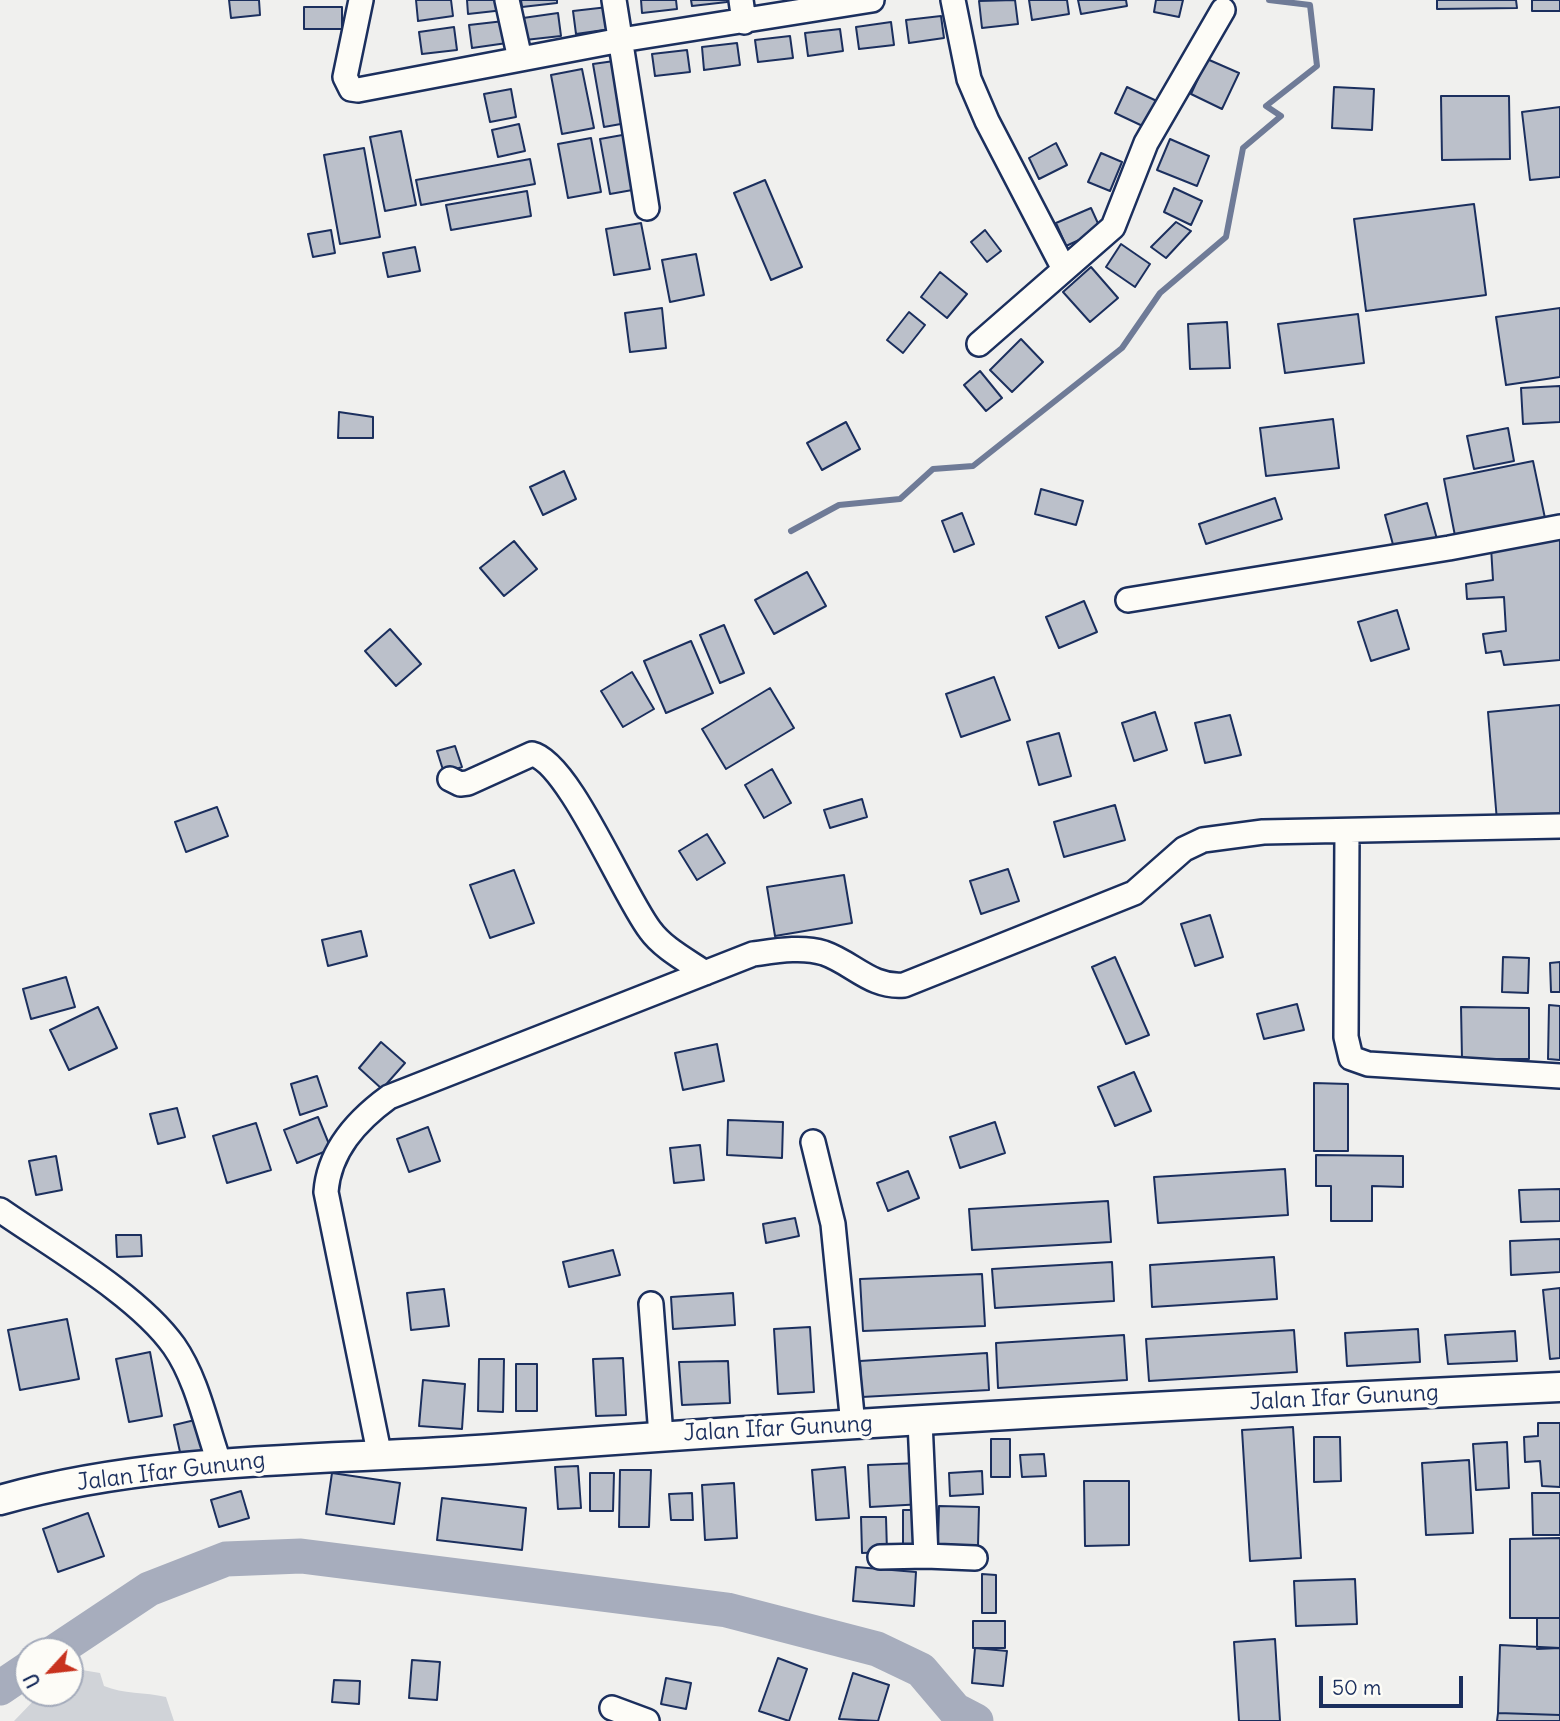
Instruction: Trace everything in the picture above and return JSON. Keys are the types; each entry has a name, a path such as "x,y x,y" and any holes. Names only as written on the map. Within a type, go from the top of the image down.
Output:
{"street":[{"path":"360,0 345,77 351,89 621,40 742,11 872,0"},
{"path":"507,0 520,59"},
{"path":"614,0 647,208"},
{"path":"953,0 972,89 1064,269"},
{"path":"979,344 1113,227 1146,143 1223,10"},
{"path":"1128,600 1449,548 1560,527"},
{"path":"450,779 460,784 468,783 533,754 540,756 552,766 572,792 635,909 651,933 705,973"},
{"path":"380,1457 326,1192 327,1175 341,1144 367,1113 388,1097 753,954 811,950 825,953 880,985 904,985 1134,893 1184,849 1203,840 1263,832 1560,826"},
{"path":"1347,831 1346,1037 1351,1058 1368,1064 1560,1076"},
{"path":"813,1142 833,1224 853,1425"},
{"path":"0,1210 128,1300 160,1330 186,1366 219,1462"},
{"path":"651,1304 661,1436"},
{"name":"Jalan Ifar Gunung","path":"0,1500 45,1487 219,1462 380,1457 661,1436 1560,1387"},
{"path":"920,1421 926,1556"},
{"path":"880,1557 975,1558"},
{"path":"612,1708 647,1721"}],"shaded area":[{"path":"84,1670 100,1673 104,1686 111,1689 166,1697 174,1721 14,1721 28,1707 84,1707"}],"building":[{"path":"229,0 259,0 260,15 231,18"},
{"path":"416,0 451,0 453,16 418,21"},
{"path":"467,0 502,0 504,10 468,14"},
{"path":"521,0 557,0 557,3 522,7"},
{"path":"641,0 676,0 677,9 642,13"},
{"path":"691,0 727,0 727,2 692,6"},
{"path":"1015,0 1018,24 982,28 979,1"},
{"path":"1029,0 1067,0 1069,14 1032,20"},
{"path":"1078,0 1126,0 1127,6 1081,14"},
{"path":"1156,0 1183,0 1179,17 1154,12"},
{"path":"1437,0 1516,0 1517,8 1437,9"},
{"path":"1532,0 1560,0 1560,11 1532,11"},
{"path":"304,7 342,7 342,29 304,29"},
{"path":"608,7 611,29 576,34 573,11"},
{"path":"558,13 561,36 525,40 523,18"},
{"path":"941,16 944,38 909,43 906,20"},
{"path":"504,21 507,43 472,48 469,25"},
{"path":"891,22 894,45 859,49 856,27"},
{"path":"454,27 457,50 422,54 419,32"},
{"path":"840,29 843,51 808,56 805,33"},
{"path":"790,36 793,58 758,62 755,40"},
{"path":"737,43 740,65 704,70 702,47"},
{"path":"687,50 690,72 655,76 652,54"},
{"path":"1207,59 1239,73 1222,109 1191,94"},
{"path":"621,60 632,122 604,127 593,64"},
{"path":"582,69 594,128 562,134 551,75"},
{"path":"1127,87 1161,103 1149,129 1115,113"},
{"path":"1334,87 1374,89 1372,130 1332,128"},
{"path":"511,89 516,117 490,122 484,94"},
{"path":"1441,96 1509,96 1510,159 1442,160"},
{"path":"1560,107 1560,177 1530,180 1522,112"},
{"path":"519,124 525,151 498,157 492,130"},
{"path":"401,131 416,205 385,211 370,137"},
{"path":"628,134 638,189 610,194 600,139"},
{"path":"591,138 601,192 568,198 558,144"},
{"path":"1170,139 1209,156 1197,186 1157,170"},
{"path":"1056,143 1067,165 1039,179 1029,158"},
{"path":"364,148 380,237 340,244 324,155"},
{"path":"1101,153 1122,162 1110,191 1088,182"},
{"path":"530,159 535,184 421,205 416,180"},
{"path":"765,180 802,267 771,280 734,193"},
{"path":"1174,188 1202,201 1191,225 1164,212"},
{"path":"527,191 531,216 451,230 446,205"},
{"path":"1474,204 1486,295 1366,311 1354,219"},
{"path":"1091,208 1101,230 1066,246 1056,223"},
{"path":"1176,222 1191,231 1166,258 1151,247"},
{"path":"641,223 650,269 614,275 606,229"},
{"path":"331,230 335,253 313,257 308,234"},
{"path":"985,230 1001,251 987,262 971,242"},
{"path":"1121,244 1150,264 1135,287 1106,267"},
{"path":"415,247 420,271 388,277 383,253"},
{"path":"696,254 704,295 670,302 662,260"},
{"path":"1091,267 1118,298 1090,322 1063,292"},
{"path":"940,272 967,294 947,318 921,297"},
{"path":"662,308 666,348 630,352 625,313"},
{"path":"1560,308 1560,377 1506,385 1496,317"},
{"path":"909,312 925,325 903,353 887,340"},
{"path":"1358,314 1364,363 1285,373 1278,324"},
{"path":"1227,322 1230,368 1190,369 1188,324"},
{"path":"1021,339 1043,362 1012,392 990,370"},
{"path":"980,371 1002,398 986,411 964,385"},
{"path":"1560,386 1560,422 1523,424 1521,388"},
{"path":"339,412 373,417 373,438 338,438"},
{"path":"1333,419 1339,468 1266,476 1260,428"},
{"path":"846,422 860,449 822,470 807,443"},
{"path":"1508,428 1514,461 1474,469 1467,436"},
{"path":"1533,461 1546,523 1456,541 1444,479"},
{"path":"564,471 576,499 543,515 530,487"},
{"path":"1041,489 1083,501 1076,525 1035,514"},
{"path":"1275,498 1282,519 1206,544 1199,524"},
{"path":"1427,503 1437,539 1395,552 1385,515"},
{"path":"962,513 974,544 954,552 942,521"},
{"path":"1560,534 1560,660 1504,665 1501,651 1486,653 1483,634 1506,631 1504,597 1467,599 1466,584 1493,580 1491,547"},
{"path":"514,541 537,569 504,596 480,568"},
{"path":"807,572 826,606 774,634 755,600"},
{"path":"1084,601 1097,632 1059,648 1046,617"},
{"path":"1397,610 1409,649 1371,661 1358,622"},
{"path":"724,625 744,673 720,683 700,635"},
{"path":"390,629 421,664 396,686 365,651"},
{"path":"691,641 713,693 666,713 644,661"},
{"path":"632,672 654,709 623,727 601,691"},
{"path":"994,677 1010,720 961,737 946,694"},
{"path":"770,688 794,728 726,769 702,729"},
{"path":"1560,705 1560,817 1497,821 1488,712"},
{"path":"1155,712 1167,750 1134,761 1122,723"},
{"path":"1230,715 1241,755 1205,763 1195,723"},
{"path":"1059,733 1071,776 1039,785 1027,742"},
{"path":"455,746 462,767 444,773 437,751"},
{"path":"772,769 791,803 764,818 745,785"},
{"path":"862,799 867,817 830,828 824,810"},
{"path":"1115,805 1125,840 1064,857 1054,822"},
{"path":"217,807 228,836 186,852 175,822"},
{"path":"707,834 725,863 697,880 679,851"},
{"path":"1008,869 1019,901 981,914 970,881"},
{"path":"514,870 534,923 490,938 470,885"},
{"path":"844,875 852,923 775,936 767,887"},
{"path":"1210,915 1223,957 1195,966 1181,924"},
{"path":"361,931 367,956 328,966 322,940"},
{"path":"1115,957 1149,1035 1126,1044 1092,967"},
{"path":"1503,957 1529,958 1528,993 1502,992"},
{"path":"1560,962 1560,992 1551,992 1550,963"},
{"path":"66,977 75,1007 31,1019 23,989"},
{"path":"1297,1004 1304,1030 1264,1039 1257,1014"},
{"path":"1549,1005 1560,1006 1560,1060 1548,1059"},
{"path":"98,1007 117,1048 69,1070 50,1030"},
{"path":"1461,1007 1529,1008 1529,1059 1462,1059"},
{"path":"381,1042 405,1063 382,1089 359,1068"},
{"path":"717,1044 724,1081 683,1090 675,1053"},
{"path":"1134,1072 1151,1111 1115,1126 1098,1087"},
{"path":"317,1076 327,1106 300,1115 291,1084"},
{"path":"1314,1083 1348,1084 1348,1151 1314,1151"},
{"path":"177,1108 185,1137 158,1144 150,1114"},
{"path":"318,1117 331,1149 297,1163 284,1130"},
{"path":"728,1120 783,1122 782,1158 727,1155"},
{"path":"995,1122 1005,1153 960,1168 950,1137"},
{"path":"256,1123 271,1170 227,1183 213,1136"},
{"path":"428,1127 440,1161 409,1172 397,1139"},
{"path":"700,1145 704,1180 674,1183 670,1148"},
{"path":"1316,1155 1403,1156 1403,1187 1372,1186 1372,1221 1331,1221 1331,1186 1316,1186"},
{"path":"56,1156 62,1190 36,1195 29,1161"},
{"path":"1285,1169 1288,1215 1158,1223 1154,1177"},
{"path":"908,1171 919,1198 888,1211 877,1183"},
{"path":"1560,1189 1560,1221 1521,1222 1519,1190"},
{"path":"1108,1201 1111,1242 972,1250 969,1209"},
{"path":"795,1218 799,1236 766,1243 763,1224"},
{"path":"116,1235 141,1235 142,1256 117,1257"},
{"path":"1560,1239 1560,1272 1511,1275 1510,1241"},
{"path":"613,1250 620,1275 569,1287 563,1262"},
{"path":"1274,1257 1277,1299 1152,1307 1150,1265"},
{"path":"1112,1262 1114,1301 995,1308 992,1269"},
{"path":"982,1274 985,1326 863,1331 860,1279"},
{"path":"1560,1288 1560,1358 1550,1359 1543,1290"},
{"path":"444,1289 449,1326 411,1330 407,1293"},
{"path":"733,1293 735,1325 673,1329 671,1297"},
{"path":"67,1319 79,1379 20,1390 8,1330"},
{"path":"810,1327 814,1392 778,1394 774,1329"},
{"path":"1418,1329 1420,1362 1347,1366 1345,1333"},
{"path":"1294,1330 1297,1372 1149,1381 1146,1339"},
{"path":"1515,1331 1517,1361 1448,1364 1445,1335"},
{"path":"1124,1335 1127,1380 998,1388 996,1343"},
{"path":"150,1352 162,1416 129,1422 116,1359"},
{"path":"987,1353 989,1390 862,1397 860,1361"},
{"path":"623,1358 626,1415 596,1416 593,1359"},
{"path":"479,1359 504,1359 503,1412 478,1411"},
{"path":"728,1361 730,1403 682,1405 679,1362"},
{"path":"516,1364 537,1364 537,1411 516,1411"},
{"path":"423,1380 465,1384 462,1429 419,1426"},
{"path":"195,1420 204,1456 182,1461 174,1425"},
{"path":"1538,1423 1560,1423 1560,1487 1542,1486 1540,1461 1525,1462 1524,1437 1538,1436"},
{"path":"1293,1427 1301,1558 1250,1561 1242,1430"},
{"path":"1314,1437 1340,1437 1341,1481 1314,1482"},
{"path":"991,1439 1010,1439 1010,1477 991,1477"},
{"path":"1507,1442 1509,1488 1476,1490 1473,1444"},
{"path":"1044,1454 1046,1476 1022,1477 1020,1455"},
{"path":"1469,1460 1473,1533 1426,1535 1422,1463"},
{"path":"921,1463 923,1504 870,1507 868,1465"},
{"path":"578,1466 581,1508 558,1509 555,1467"},
{"path":"845,1467 849,1518 816,1520 812,1470"},
{"path":"620,1470 651,1470 649,1527 619,1527"},
{"path":"982,1471 983,1494 950,1496 949,1473"},
{"path":"332,1473 400,1483 394,1524 326,1514"},
{"path":"590,1473 614,1473 613,1511 590,1511"},
{"path":"1084,1481 1129,1481 1129,1545 1085,1546"},
{"path":"734,1483 737,1538 705,1540 702,1485"},
{"path":"241,1491 249,1518 219,1527 211,1500"},
{"path":"692,1493 693,1520 671,1520 669,1494"},
{"path":"1532,1493 1560,1493 1560,1535 1533,1535"},
{"path":"442,1498 526,1508 522,1550 437,1540"},
{"path":"939,1506 979,1507 978,1546 938,1544"},
{"path":"903,1510 920,1510 921,1544 903,1544"},
{"path":"88,1513 104,1556 58,1572 43,1529"},
{"path":"861,1517 886,1517 887,1552 862,1553"},
{"path":"1560,1538 1560,1618 1510,1618 1510,1539"},
{"path":"856,1567 916,1572 914,1606 853,1601"},
{"path":"982,1574 996,1575 996,1613 982,1613"},
{"path":"1355,1579 1357,1624 1296,1626 1294,1581"},
{"path":"1537,1618 1560,1618 1560,1648 1537,1649"},
{"path":"973,1621 1005,1621 1005,1648 973,1648"},
{"path":"1275,1639 1280,1721 1239,1721 1234,1642"},
{"path":"1500,1645 1560,1648 1560,1715 1498,1713"},
{"path":"975,1648 1007,1651 1003,1686 972,1683"},
{"path":"778,1658 807,1669 789,1721 759,1711"},
{"path":"412,1660 440,1662 437,1700 409,1698"},
{"path":"853,1673 889,1685 878,1721 839,1719"},
{"path":"666,1678 691,1683 686,1709 661,1704"},
{"path":"334,1680 360,1681 359,1704 332,1702"},
{"path":"1498,1713 1560,1715 1560,1721 1497,1721"}],"waterway":[{"path":"791,531 839,505 900,499 933,469 973,466 1122,348 1160,293 1226,237 1243,148 1281,116 1266,106 1317,66 1310,5 1269,0"},
{"path":"77,1637 149,1589 226,1559 301,1556 727,1610 877,1649 921,1670 955,1710 976,1721"},
{"path":"0,1688 14,1678"}]}
